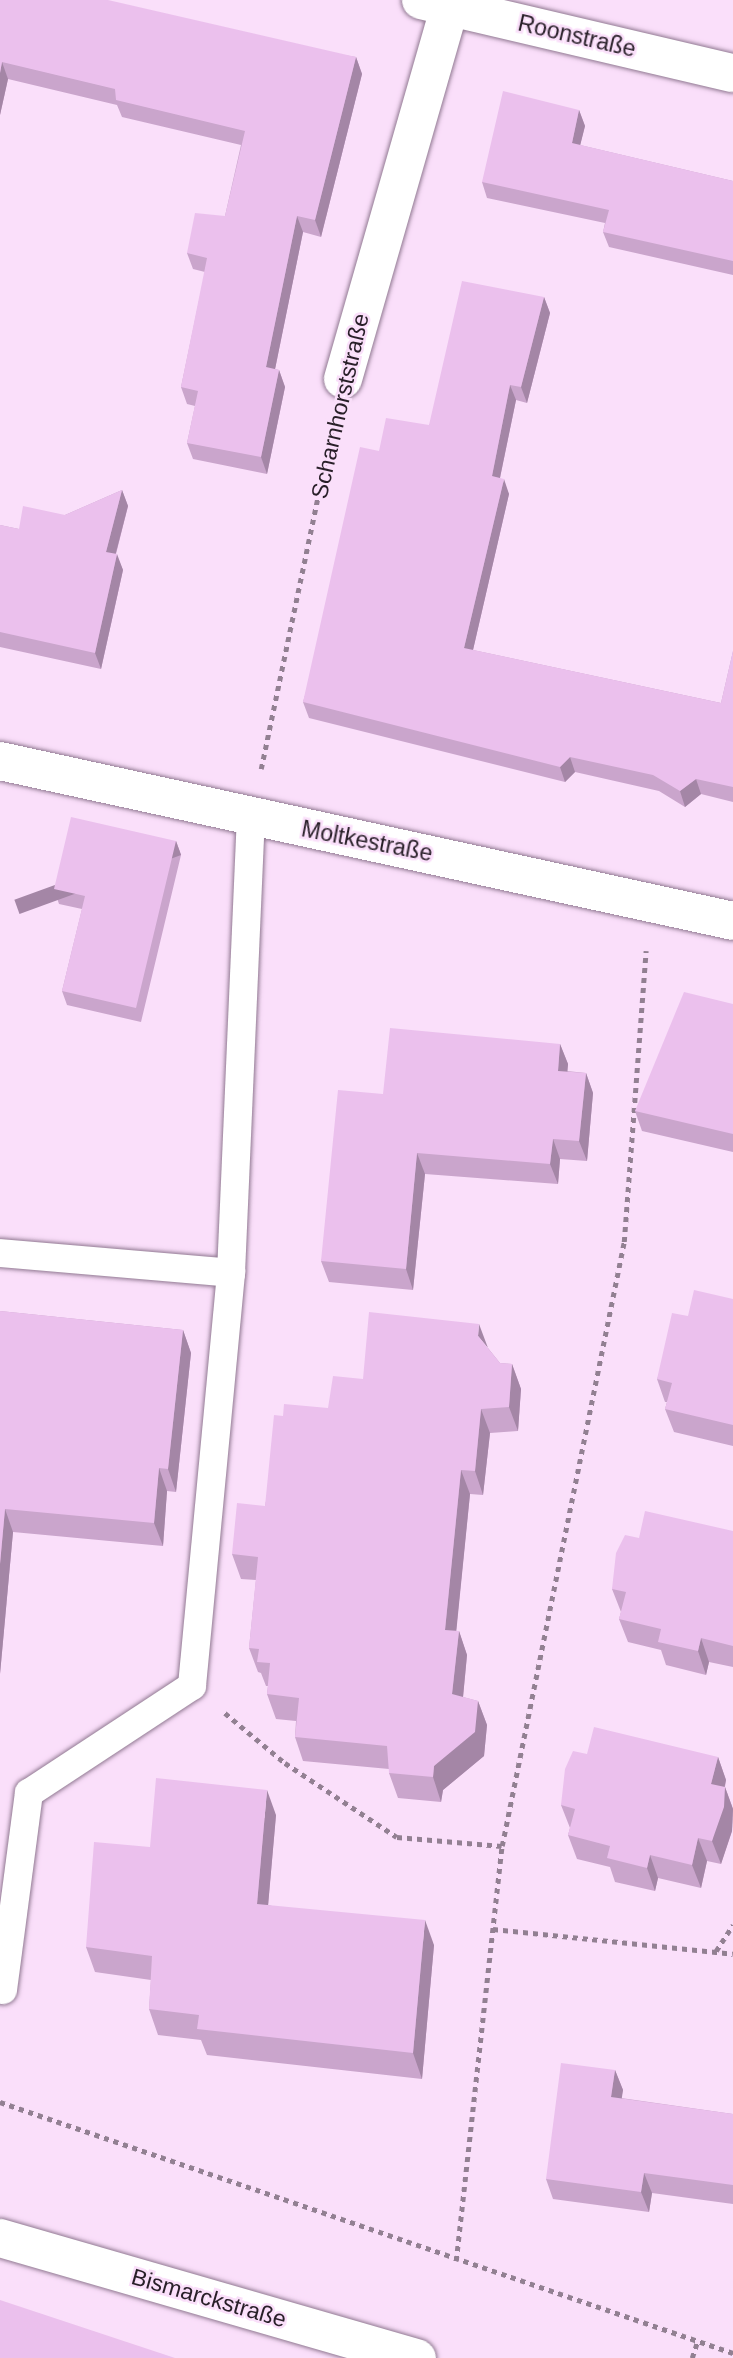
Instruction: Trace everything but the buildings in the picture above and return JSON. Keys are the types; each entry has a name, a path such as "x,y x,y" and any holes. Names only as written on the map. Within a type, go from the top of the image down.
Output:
{"street":[{"name":"Roonstraße","path":"441,2 733,73"},
{"name":"Scharnhorststraße","path":"343,379 441,2"},
{"name":"Moltkestraße","path":"0,761 251,817 650,898 733,921"},
{"name":"Bismarckstraße","path":"0,2238 417,2358"}],"lane":[{"path":"3,1990 29,1793 192,1686 231,1273 251,817"},
{"path":"0,1253 231,1273"}],"path":[{"name":"Scharnhorststraße","path":"251,817 343,379"},
{"path":"456,2261 502,1846 624,1242 650,898"},
{"path":"192,1686 285,1763 397,1838 502,1846"},
{"path":"716,1951 733,1925"},
{"path":"493,1928 733,1954"},
{"path":"0,2102 456,2261 733,2353"},
{"path":"692,2358 698,2340"}]}
